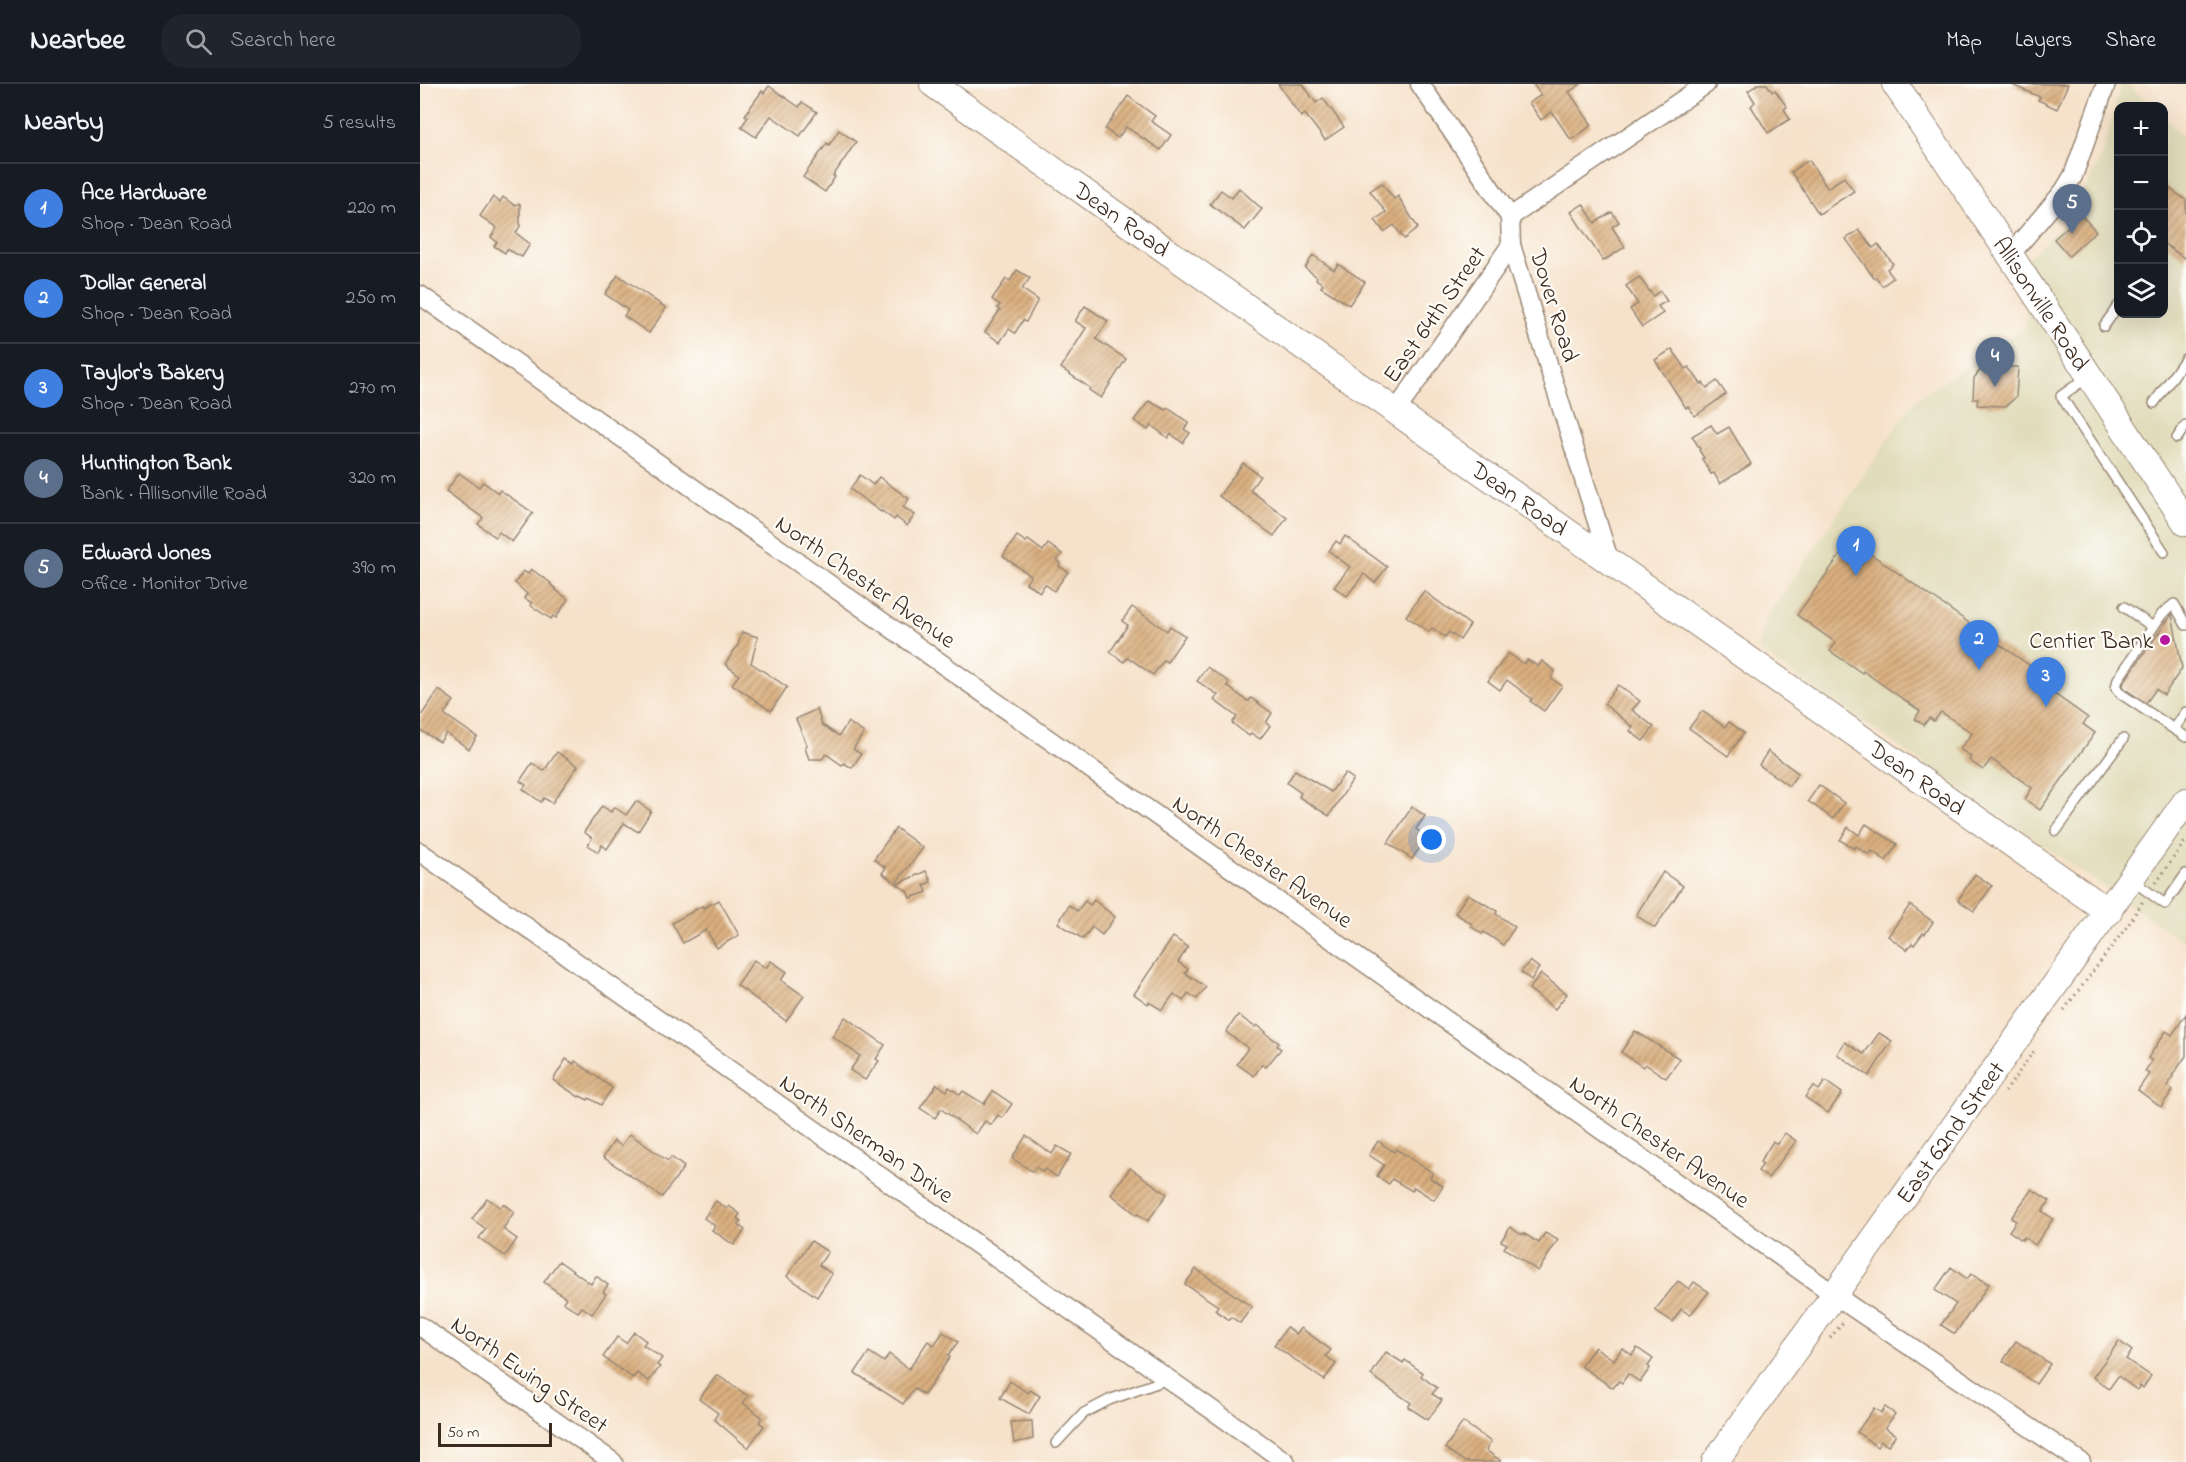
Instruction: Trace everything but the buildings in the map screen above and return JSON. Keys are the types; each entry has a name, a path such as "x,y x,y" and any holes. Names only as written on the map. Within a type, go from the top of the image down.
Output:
{"street":[{"name":"Dean Road","path":"933,84 1608,560 2123,918"},
{"path":"1420,84 1510,217 1706,84"},
{"name":"Allisonville Road","path":"1895,84 2186,523"},
{"path":"2010,255 2064,191 2073,176 2106,84"},
{"name":"Dover Road","path":"1510,217 1511,245 1608,560"},
{"name":"East 64th Street","path":"1396,411 1511,245"},
{"name":"North Chester Avenue","path":"420,295 1836,1294 2081,1462"},
{"name":"East 62nd Street","path":"1715,1462 1836,1294 2123,918 2183,811"},
{"name":"North Sherman Drive","path":"420,852 1286,1462"},
{"name":"North Ewing Street","path":"420,1326 613,1462"}],"lane":[{"path":"2104,326 2114,312"},
{"path":"2154,403 2186,358"},
{"path":"2090,376 2061,396 2164,552"},
{"path":"2177,438 2186,425"},
{"path":"2186,625 2174,604 2162,614 2118,680 2116,688 2186,737"},
{"path":"2124,607 2153,627"},
{"path":"2174,729 2186,712"},
{"path":"2056,831 2123,739"},
{"path":"2140,886 2165,904 2186,874"},
{"path":"1056,1443 1084,1413 1109,1400 1168,1379"}],"path":[{"path":"2121,934 2123,918 2140,886 2186,840"}],"shaded area":[{"path":"2121,84 2127,84 2147,102 2116,102"},
{"path":"2114,110 2114,318 2168,318 2168,122 2186,139 2186,943 1758,650 1766,619 1914,401 2026,326 2028,258 2067,221 2101,158"}],"place":[{"name":"Edward Jones","path":"2072,234"},
{"name":"Huntington Bank","path":"1995,387"},
{"name":"Ace Hardware","path":"1856,576"},
{"name":"Centier Bank","path":"2165,640"},
{"name":"Dollar General","path":"1979,670"},
{"name":"Taylor's Bakery","path":"2046,707"}]}
